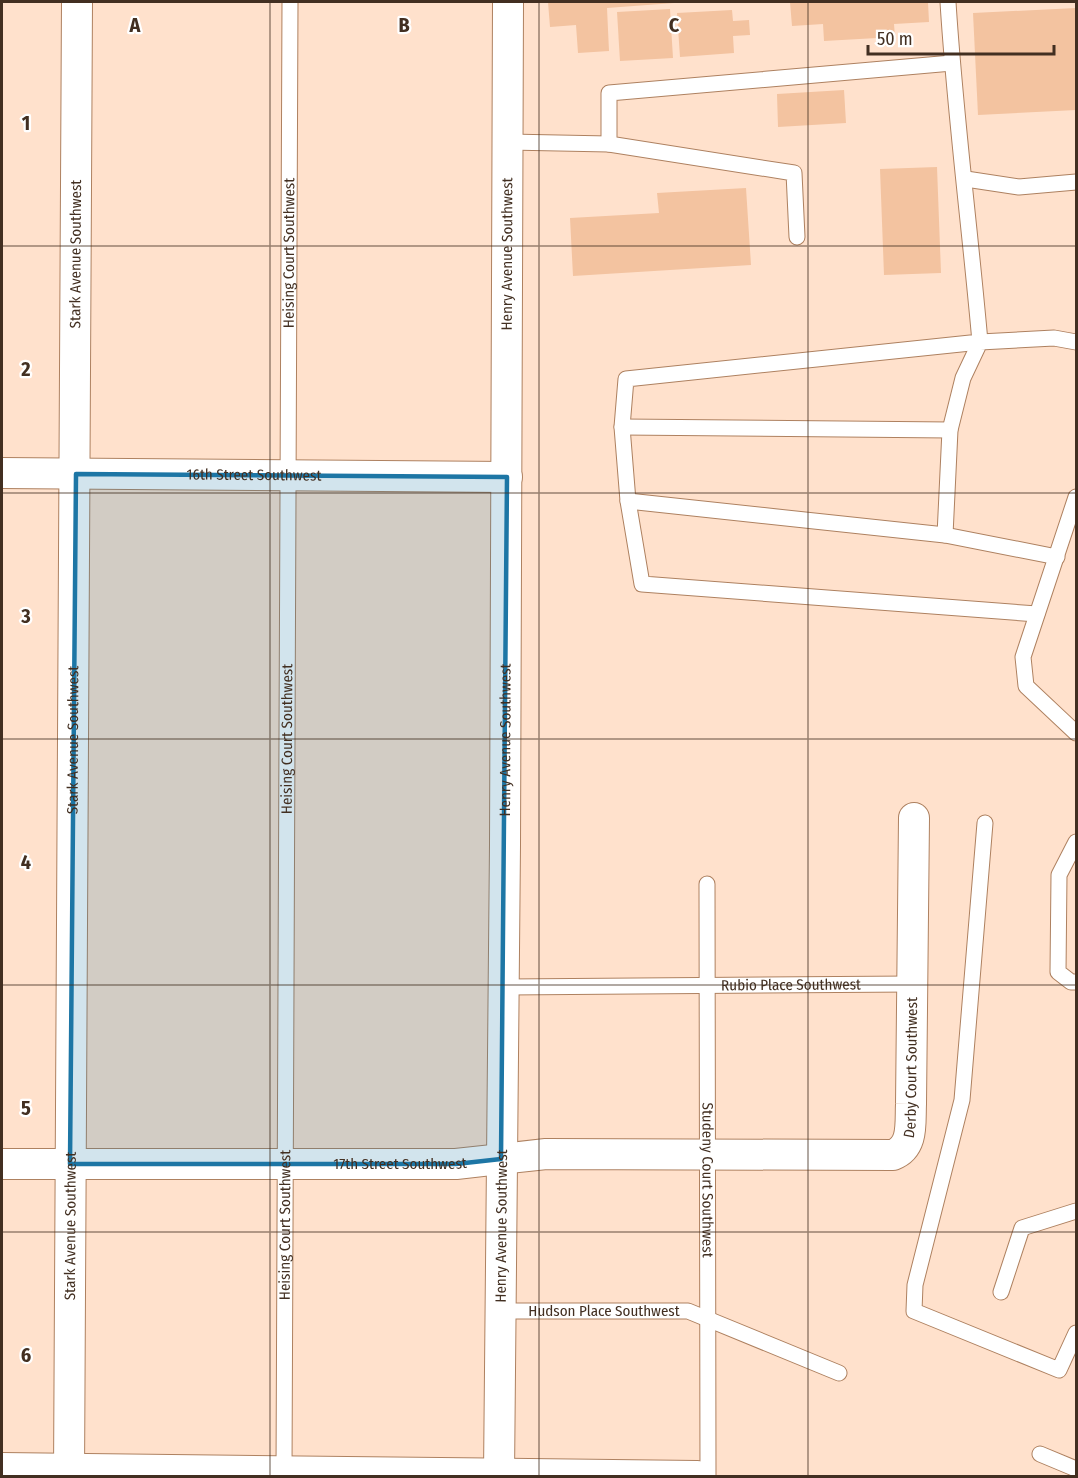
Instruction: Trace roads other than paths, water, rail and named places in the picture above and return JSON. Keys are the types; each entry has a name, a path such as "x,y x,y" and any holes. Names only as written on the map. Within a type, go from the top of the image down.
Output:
{"street":[{"name":"Stark Avenue Southwest","path":"69,1473 77,2"},
{"name":"Henry Avenue Southwest","path":"499,1475 507,477 508,2"},
{"name":"16th Street Southwest","path":"2,473 507,477"},
{"path":"913,984 914,818"},
{"name":"Derby Court Southwest","path":"903,1151 908,1144 911,1104 913,984"},
{"name":"17th Street Southwest","path":"2,1164 285,1166 456,1164 546,1154 893,1155 903,1151"},
{"path":"2,1468 69,1473 697,1476"}],"lane":[{"name":"Heising Court Southwest","path":"284,1474 290,2"},
{"path":"945,535 950,430 963,378 980,342 948,2"},
{"path":"609,144 609,93 952,63"},
{"path":"508,142 609,144 794,173 797,237"},
{"path":"966,179 1019,186 1077,182"},
{"path":"1037,614 642,584 628,501 622,427 626,379 980,342 1054,338 1077,342"},
{"path":"622,427 950,430"},
{"path":"1077,497 1023,657 1026,686 1077,733"},
{"path":"628,501 945,535 1057,557"},
{"path":"985,823 962,1100 915,1284 914,1311 1059,1370 1077,1334"},
{"path":"1077,842 1059,875 1059,972 1071,982 1077,982"},
{"name":"Studeny Court Southwest","path":"707,884 708,1476"},
{"name":"Rubio Place Southwest","path":"503,987 913,984"},
{"path":"1001,1292 1022,1228 1077,1211"},
{"name":"Hudson Place Southwest","path":"500,1311 688,1311 839,1373"},
{"path":"1040,1454 1077,1469"}]}
